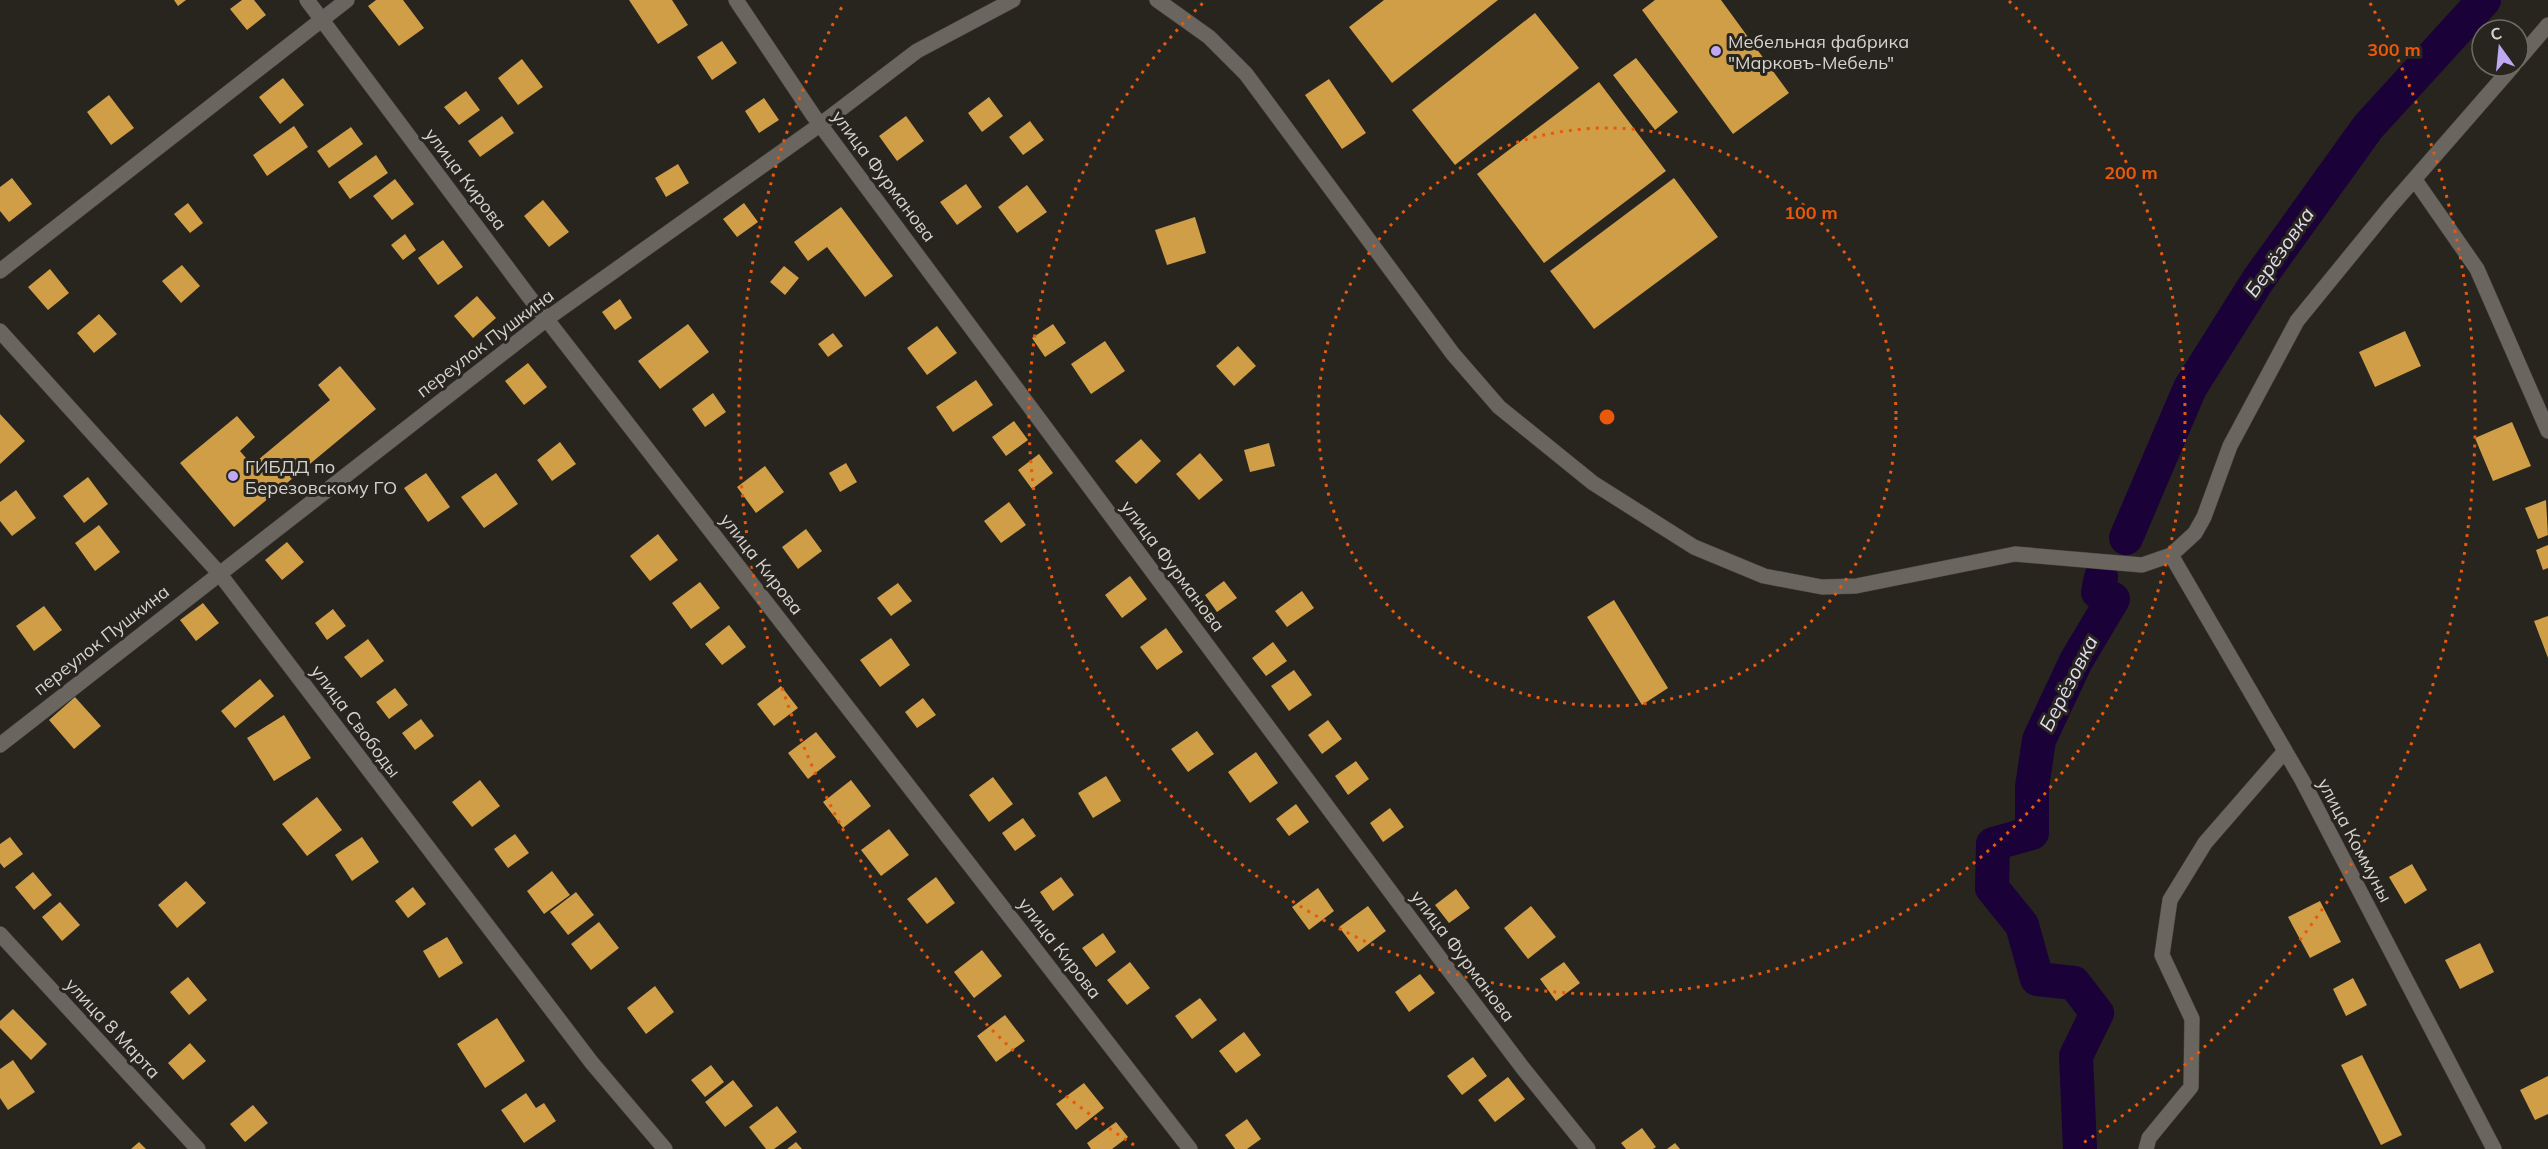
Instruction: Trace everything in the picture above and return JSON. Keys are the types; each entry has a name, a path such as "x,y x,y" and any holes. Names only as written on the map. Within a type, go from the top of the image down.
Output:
{"street":[{"name":"улица Кирова","path":"307,0 527,294 548,318 1190,1149"},
{"path":"0,271 347,0"},
{"name":"улица Фурманова","path":"736,0 821,124 1439,957 1522,1067 1588,1149"},
{"name":"переулок Пушкина","path":"0,745 548,318 821,124 917,51 1013,0"},
{"path":"1157,0 1209,37 1246,74 1453,354 1498,407 1593,483 1694,547 1764,576 1822,587 1856,586 2015,554 2142,565 2171,555 2195,533 2204,517 2230,446 2297,321 2503,78"},
{"path":"2530,46 2548,25"},
{"path":"2415,180 2477,269 2548,431"},
{"name":"улица Свободы","path":"0,331 219,573 592,1063 665,1149"},
{"name":"улица Коммуны","path":"2171,555 2285,751 2494,1149"},
{"path":"2146,1149 2148,1138 2191,1088 2192,1018 2162,955 2170,900 2205,843 2285,751"},
{"name":"улица 8 Марта","path":"0,934 198,1149"}],"building":[{"path":"174,0 186,0 178,6"},
{"path":"242,0 254,0 266,15 247,30 230,9"},
{"path":"376,0 403,0 424,28 399,46 368,6"},
{"path":"629,0 672,0 688,25 658,44"},
{"path":"1384,0 1498,0 1392,83 1349,27"},
{"name":"Мебельная фабрика \"Марковъ-Мебель\"","path":"1655,0 1721,0 1789,93 1733,134 1642,10"},
{"path":"1535,13 1579,68 1455,165 1412,110"},
{"path":"722,41 737,63 712,80 697,57"},
{"path":"1636,58 1678,112 1655,130 1613,75"},
{"path":"522,59 543,87 518,105 498,78"},
{"path":"283,78 304,105 280,124 259,97"},
{"path":"1329,79 1366,133 1342,149 1305,95"},
{"path":"1599,82 1666,171 1544,263 1477,174"},
{"path":"466,91 480,110 459,125 444,107"},
{"path":"109,95 134,128 111,145 87,112"},
{"path":"989,97 1003,116 982,132 968,113"},
{"path":"764,98 779,120 759,133 745,111"},
{"path":"502,116 514,133 480,157 468,141"},
{"path":"906,116 924,141 897,161 879,136"},
{"path":"1030,121 1044,140 1023,155 1009,137"},
{"path":"294,126 308,147 267,176 253,155"},
{"path":"351,127 363,144 329,168 317,151"},
{"path":"376,155 388,173 350,199 338,182"},
{"path":"678,164 689,183 666,197 655,178"},
{"path":"12,178 32,204 9,222 0,211 0,187"},
{"path":"1674,178 1718,237 1594,329 1550,271"},
{"path":"395,179 414,204 392,220 373,196"},
{"path":"966,184 982,207 957,225 940,202"},
{"path":"1027,185 1047,212 1017,233 998,207"},
{"path":"543,200 569,232 549,247 524,216"},
{"path":"188,203 203,223 190,233 174,214"},
{"path":"744,203 758,222 737,237 723,219"},
{"path":"841,207 893,276 865,297 827,247 808,261 794,242"},
{"path":"1195,217 1206,253 1167,265 1155,230"},
{"path":"405,234 416,250 403,260 391,245"},
{"path":"443,240 463,267 438,285 418,258"},
{"path":"182,265 200,286 181,303 162,281"},
{"path":"784,266 799,278 785,295 770,282"},
{"path":"50,269 69,293 48,310 28,287"},
{"path":"477,296 496,318 473,338 454,316"},
{"path":"620,299 632,318 615,330 602,312"},
{"path":"99,314 117,334 94,353 77,333"},
{"path":"688,324 709,352 660,389 638,361"},
{"path":"1053,324 1066,343 1045,357 1032,338"},
{"path":"937,326 957,353 927,375 907,348"},
{"path":"2405,331 2421,366 2375,387 2359,352"},
{"path":"833,333 843,346 828,357 818,344"},
{"path":"1105,341 1125,371 1091,394 1071,364"},
{"path":"1238,346 1256,366 1234,386 1216,366"},
{"path":"528,363 547,387 524,405 505,381"},
{"path":"340,366 376,409 234,527 180,463 237,416 255,437 240,451 252,465 330,400 318,385"},
{"path":"976,380 993,405 953,432 936,407"},
{"path":"713,393 726,412 705,427 692,409"},
{"path":"0,414 25,441 0,464"},
{"path":"1014,421 1028,440 1006,456 992,437"},
{"path":"2512,422 2531,466 2493,481 2475,438"},
{"path":"1141,439 1161,461 1136,484 1115,461"},
{"path":"560,442 576,464 552,481 537,460"},
{"path":"1269,443 1275,466 1250,472 1244,450"},
{"path":"1200,453 1223,480 1199,500 1176,474"},
{"path":"1039,454 1053,473 1032,489 1018,470"},
{"path":"846,463 857,482 840,492 829,473"},
{"path":"765,466 784,492 756,513 737,487"},
{"path":"426,473 450,507 428,522 404,488"},
{"path":"496,473 518,504 484,528 461,497"},
{"path":"88,477 108,504 84,523 63,496"},
{"path":"16,490 36,518 12,536 0,521 0,502"},
{"path":"2546,500 2548,535 2538,539 2525,508"},
{"path":"1009,502 1026,525 1001,543 984,521"},
{"path":"99,525 120,552 95,571 75,543"},
{"path":"806,529 822,551 798,569 782,547"},
{"path":"658,534 678,560 650,581 630,556"},
{"path":"287,542 304,562 282,580 265,560"},
{"path":"2548,545 2548,568 2543,570 2536,550"},
{"path":"1130,576 1147,599 1122,618 1105,595"},
{"path":"1224,581 1237,598 1217,612 1205,595"},
{"path":"700,582 720,608 691,629 672,603"},
{"path":"898,583 912,601 891,616 877,598"},
{"path":"1302,591 1314,608 1287,627 1275,611"},
{"path":"1614,600 1668,688 1642,705 1587,617"},
{"path":"203,603 219,623 196,641 180,620"},
{"path":"44,606 62,630 34,651 16,626"},
{"path":"333,609 346,626 327,640 315,623"},
{"path":"2548,616 2548,658 2534,621"},
{"path":"729,625 746,647 722,665 705,644"},
{"path":"1166,628 1183,652 1157,670 1140,647"},
{"path":"891,638 910,665 880,687 860,660"},
{"path":"368,639 384,661 361,678 344,657"},
{"path":"1273,642 1287,661 1266,676 1252,658"},
{"path":"1294,670 1312,695 1289,711 1271,686"},
{"path":"260,679 274,696 235,728 221,711"},
{"path":"781,686 798,708 774,726 757,704"},
{"path":"395,688 408,705 389,719 376,702"},
{"path":"75,697 101,726 74,749 49,720"},
{"path":"923,698 936,715 917,728 905,712"},
{"path":"284,715 311,758 274,781 247,738"},
{"path":"421,719 434,736 415,750 402,733"},
{"path":"1328,720 1342,739 1322,754 1308,735"},
{"path":"1197,731 1214,754 1188,772 1171,749"},
{"path":"816,732 836,757 808,779 788,753"},
{"path":"1256,752 1278,783 1250,803 1228,772"},
{"path":"1356,761 1369,779 1348,795 1335,776"},
{"path":"1106,776 1121,801 1093,818 1078,793"},
{"path":"993,777 1013,804 989,822 969,795"},
{"path":"480,780 500,806 472,827 452,802"},
{"path":"851,780 871,806 843,828 823,802"},
{"path":"317,797 342,830 307,856 282,824"},
{"path":"1296,804 1309,822 1289,836 1276,819"},
{"path":"1390,808 1404,827 1383,842 1370,823"},
{"path":"1023,818 1036,836 1015,851 1002,833"},
{"path":"889,829 909,855 881,876 861,850"},
{"path":"515,834 529,853 508,868 494,849"},
{"path":"10,837 23,854 4,868 0,863 0,844"},
{"path":"362,837 379,862 352,881 335,855"},
{"path":"2412,864 2427,890 2405,904 2389,877"},
{"path":"552,871 570,895 544,914 527,891"},
{"path":"33,872 52,895 34,910 15,887"},
{"path":"936,877 955,903 927,924 907,899"},
{"path":"1061,877 1074,895 1053,911 1040,892"},
{"path":"186,881 206,903 177,928 158,905"},
{"path":"413,887 426,904 408,918 395,901"},
{"path":"1318,888 1334,911 1309,930 1292,907"},
{"path":"1456,889 1470,908 1449,923 1435,905"},
{"path":"576,892 594,915 568,935 550,912"},
{"path":"2320,901 2341,942 2310,958 2288,917"},
{"path":"60,902 80,925 62,941 42,917"},
{"path":"1368,906 1386,931 1358,952 1339,927"},
{"path":"1531,906 1556,937 1528,959 1504,928"},
{"path":"599,922 619,948 591,970 571,944"},
{"path":"1103,933 1116,952 1096,967 1082,948"},
{"path":"447,937 463,963 439,978 423,951"},
{"path":"2480,943 2494,972 2460,989 2445,960"},
{"path":"982,950 1002,976 974,998 954,972"},
{"path":"1130,962 1150,988 1127,1005 1107,980"},
{"path":"1564,962 1580,983 1556,1001 1540,979"},
{"path":"1420,974 1435,993 1409,1012 1395,992"},
{"path":"188,977 207,1000 189,1015 170,992"},
{"path":"2353,978 2367,1005 2346,1016 2333,989"},
{"path":"655,986 674,1012 646,1034 627,1008"},
{"path":"1200,998 1217,1020 1192,1039 1175,1016"},
{"path":"13,1009 47,1044 31,1060 0,1028 0,1021"},
{"path":"1005,1015 1025,1041 996,1062 977,1036"},
{"path":"497,1018 525,1061 485,1088 457,1044"},
{"path":"1244,1032 1261,1055 1236,1073 1219,1051"},
{"path":"190,1043 206,1061 183,1080 168,1063"},
{"path":"2362,1055 2402,1135 2381,1145 2341,1065"},
{"path":"1473,1057 1487,1076 1462,1095 1447,1076"},
{"path":"13,1060 35,1092 8,1110 0,1098 0,1069"},
{"path":"711,1065 724,1082 705,1097 691,1080"},
{"path":"2548,1076 2548,1114 2535,1120 2520,1090"},
{"path":"1508,1077 1525,1099 1495,1122 1478,1100"},
{"path":"733,1080 753,1106 725,1127 705,1102"},
{"path":"1084,1083 1104,1108 1076,1130 1056,1104"},
{"path":"526,1093 536,1108 544,1103 556,1121 524,1143 501,1110"},
{"path":"253,1105 268,1123 245,1142 230,1124"},
{"path":"777,1106 797,1132 774,1149 766,1149 749,1127"},
{"path":"1247,1119 1261,1139 1247,1149 1235,1149 1225,1135"},
{"path":"1116,1122 1128,1137 1112,1149 1091,1149 1087,1143"},
{"path":"1642,1128 1656,1147 1626,1149 1621,1143"},
{"path":"139,1142 146,1149 131,1149"},
{"path":"796,1142 802,1149 787,1149"},
{"path":"1675,1143 1680,1149 1667,1149"}],"waterway":[{"name":"Берёзовка","path":"2126,538 2190,388 2258,280 2368,127 2484,0"},
{"name":"Берёзовка","path":"2080,1149 2076,1056 2097,1013 2074,983 2037,979 2022,925 1992,888 1993,844 2032,833 2032,787 2039,740 2076,661 2113,599 2098,592 2101,577"}],"place":[{"name":"Мебельная фабрика \"Марковъ-Мебель\"","path":"1716,51"},
{"name":"ГИБДД по Березовскому ГО","path":"233,476"}]}
